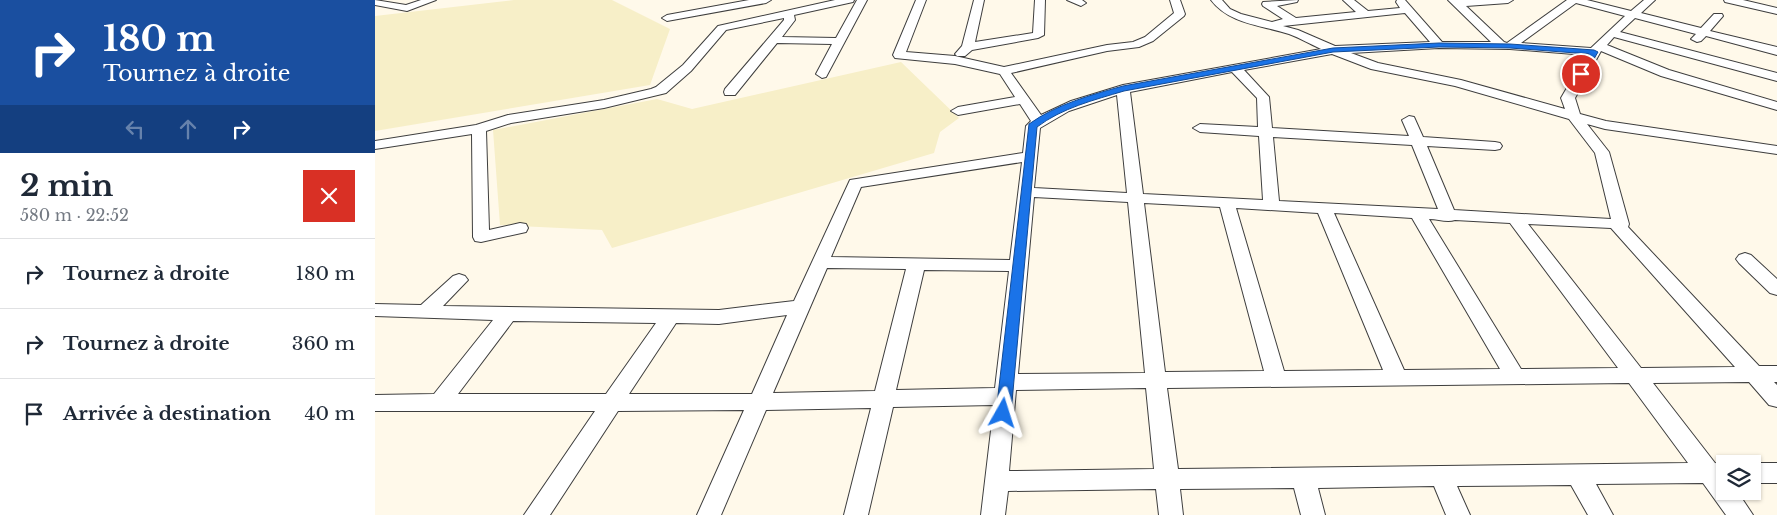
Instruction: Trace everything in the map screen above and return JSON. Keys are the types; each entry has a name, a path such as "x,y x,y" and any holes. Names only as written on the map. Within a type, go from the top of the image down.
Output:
{"street":[{"path":"375,2 407,8 431,0"},
{"path":"667,18 766,0"},
{"path":"375,145 479,129 508,119 604,104 661,90 687,68 722,28 849,0"},
{"path":"821,74 862,0"},
{"path":"921,0 899,55 955,60 1004,71 1025,65 1089,54 1107,48 1135,45 1149,39 1180,14 1175,0"},
{"path":"955,60 968,47 979,0"},
{"path":"968,47 1038,35 1040,0"},
{"path":"1216,0 1226,11 1237,16 1294,32 1333,50 1375,66 1457,83 1605,125 1777,150"},
{"path":"1293,0 1267,4 1295,22"},
{"path":"1349,0 1365,14"},
{"path":"1399,0 1439,45"},
{"path":"1456,2 1505,0"},
{"path":"1506,46 1574,0 1777,51"},
{"path":"1026,192 1621,224 1602,152 1574,117 1568,98 1597,49 1612,33 1650,0"},
{"path":"1729,0 1777,11"},
{"path":"1746,4 1760,0"},
{"path":"1456,2 1506,46"},
{"path":"1271,24 1408,10"},
{"path":"731,92 790,20 788,14"},
{"path":"1675,63 1718,16"},
{"path":"1612,33 1675,63 1777,106"},
{"path":"774,40 840,41"},
{"path":"993,515 1033,126 1049,114 1123,89 1333,50 1439,45 1597,49 1675,63 1777,77"},
{"path":"1235,68 1263,97 1271,205"},
{"path":"1004,71 1039,122"},
{"path":"1123,89 1171,515"},
{"path":"958,110 1023,99"},
{"path":"1409,120 1449,216"},
{"path":"1200,128 1495,146"},
{"path":"479,129 481,237 520,228"},
{"path":"709,515 855,183 1030,156"},
{"path":"1227,203 1275,379"},
{"path":"1324,208 1397,378"},
{"path":"1417,213 1515,377"},
{"path":"1515,218 1635,375 1716,472"},
{"path":"1615,223 1777,400"},
{"path":"1745,259 1777,289"},
{"path":"820,262 1019,266"},
{"path":"855,515 916,264"},
{"path":"425,312 459,280"},
{"path":"375,310 719,317 800,307"},
{"path":"439,404 508,314"},
{"path":"536,515 670,317"},
{"path":"375,403 759,402 883,398 1006,388 1155,380 1777,374"},
{"path":"997,481 1716,473"},
{"path":"1761,473 1777,473"},
{"path":"1578,475 1601,515"},
{"path":"1441,476 1458,515"},
{"path":"1303,478 1313,515"},
{"path":"1732,500 1741,515"}],"shaded area":[{"path":"514,0 612,0 670,29 650,85 375,131 375,16"},
{"path":"901,62 959,118 940,132 934,153 612,248 602,230 500,225 493,130 657,99 692,109"}],"route":[{"path":"1003,413 1033,126 1049,114 1123,89 1333,50 1439,45 1510,46 1594,52 1581,74"}]}
